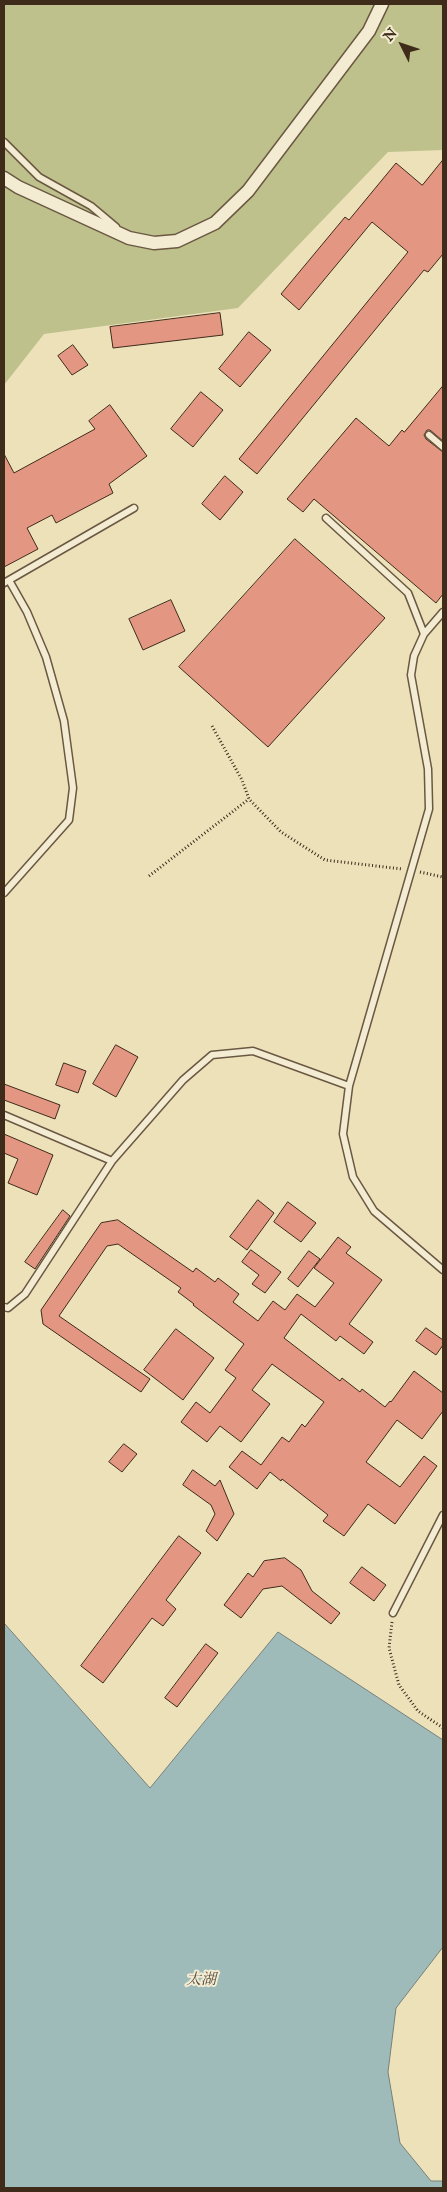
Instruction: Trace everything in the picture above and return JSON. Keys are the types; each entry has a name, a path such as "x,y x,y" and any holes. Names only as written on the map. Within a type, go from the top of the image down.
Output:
{"street":[{"path":"4,178 18,187 130,238 154,243 177,241 215,223 248,192 369,31 382,4"}],"lane":[{"path":"4,142 40,177 91,206 130,238"},
{"path":"429,435 443,447"},
{"path":"4,893 68,820 73,788 64,721 46,657 27,612 7,582 134,508"},
{"path":"326,518 408,593 424,634"},
{"path":"443,612 424,634 414,656 411,675 428,769 429,809 349,1086 343,1134 352,1177 374,1211 443,1270"},
{"path":"4,1307 8,1308 25,1294 112,1161 183,1080 212,1055 253,1050 349,1086"},
{"path":"4,1115 112,1161"},
{"path":"394,1613 443,1515"}],"path":[{"path":"212,726 242,780 249,799 281,832 325,860 412,870 443,877"},
{"path":"149,876 249,799"},
{"path":"394,1613 389,1648 399,1685 418,1712 443,1728"}],"green space":[{"path":"4,4 443,4 443,150 388,152 238,308 44,334 4,385"}],"water":[{"name":"太湖","path":"4,1623 150,1788 278,1632 443,1740 443,1947 396,2008 388,2072 400,2143 431,2181 443,2181 443,2188 4,2188"}],"building":[{"path":"443,160 443,254 428,272 424,270 257,474 239,459 408,252 372,222 299,310 281,294 345,217 349,220 396,163 422,185"},
{"path":"220,313 223,335 113,348 110,327"},
{"path":"249,332 271,350 240,387 219,369"},
{"path":"73,345 88,365 72,375 58,356"},
{"path":"443,386 443,441 430,430 427,430 424,435 426,439 443,452 443,594 436,603 314,499 303,512 287,499 356,418 389,446 402,430 404,432"},
{"path":"201,392 223,410 193,447 171,429"},
{"path":"110,405 147,456 109,484 113,493 56,523 52,515 27,528 38,549 4,567 4,454 14,473 95,429 89,421"},
{"path":"225,476 243,492 220,520 202,504"},
{"path":"295,539 385,618 268,747 179,667"},
{"path":"171,600 185,631 143,650 129,619"},
{"path":"116,1045 138,1057 116,1097 93,1084"},
{"path":"64,1063 86,1071 78,1093 56,1085"},
{"path":"4,1084 60,1105 55,1119 4,1100"},
{"path":"4,1134 53,1155 37,1195 8,1183 18,1159 4,1153"},
{"path":"258,1200 274,1213 247,1250 230,1237"},
{"path":"288,1202 316,1223 301,1242 274,1222"},
{"path":"63,1210 70,1216 35,1269 25,1262"},
{"path":"118,1220 193,1272 196,1268 215,1282 218,1278 239,1294 233,1302 258,1321 273,1301 285,1310 297,1294 315,1307 334,1283 314,1268 338,1237 351,1247 346,1253 382,1280 349,1324 373,1342 364,1354 340,1336 336,1341 301,1314 284,1338 340,1381 342,1378 360,1392 362,1389 385,1407 391,1402 414,1371 443,1393 443,1411 422,1439 397,1420 366,1462 400,1487 424,1456 437,1466 395,1524 368,1504 344,1536 323,1521 328,1515 282,1479 281,1481 270,1472 257,1489 229,1467 242,1451 261,1465 282,1437 289,1442 302,1424 305,1427 324,1402 272,1364 252,1390 270,1404 241,1442 220,1426 207,1442 181,1422 196,1402 210,1413 236,1378 225,1370 244,1344 178,1292 181,1288 118,1244 107,1246 59,1316 150,1379 141,1392 43,1324 41,1310 101,1223"},
{"path":"251,1250 281,1272 265,1293 252,1284 259,1275 242,1262"},
{"path":"309,1251 320,1259 298,1287 288,1279"},
{"path":"426,1328 443,1340 443,1345 436,1355 416,1341"},
{"path":"176,1329 214,1358 183,1400 144,1370"},
{"path":"124,1444 137,1454 122,1472 109,1462"},
{"path":"193,1470 215,1486 220,1480 234,1514 217,1541 206,1531 215,1514 211,1505 183,1485"},
{"path":"179,1536 201,1553 166,1600 176,1609 163,1626 152,1618 103,1683 81,1666"},
{"path":"285,1558 301,1570 312,1591 340,1613 331,1624 282,1586 263,1589 241,1618 224,1605 248,1573 253,1577 264,1561"},
{"path":"362,1567 386,1585 374,1601 350,1583"},
{"path":"206,1644 218,1653 177,1707 165,1698"}]}
